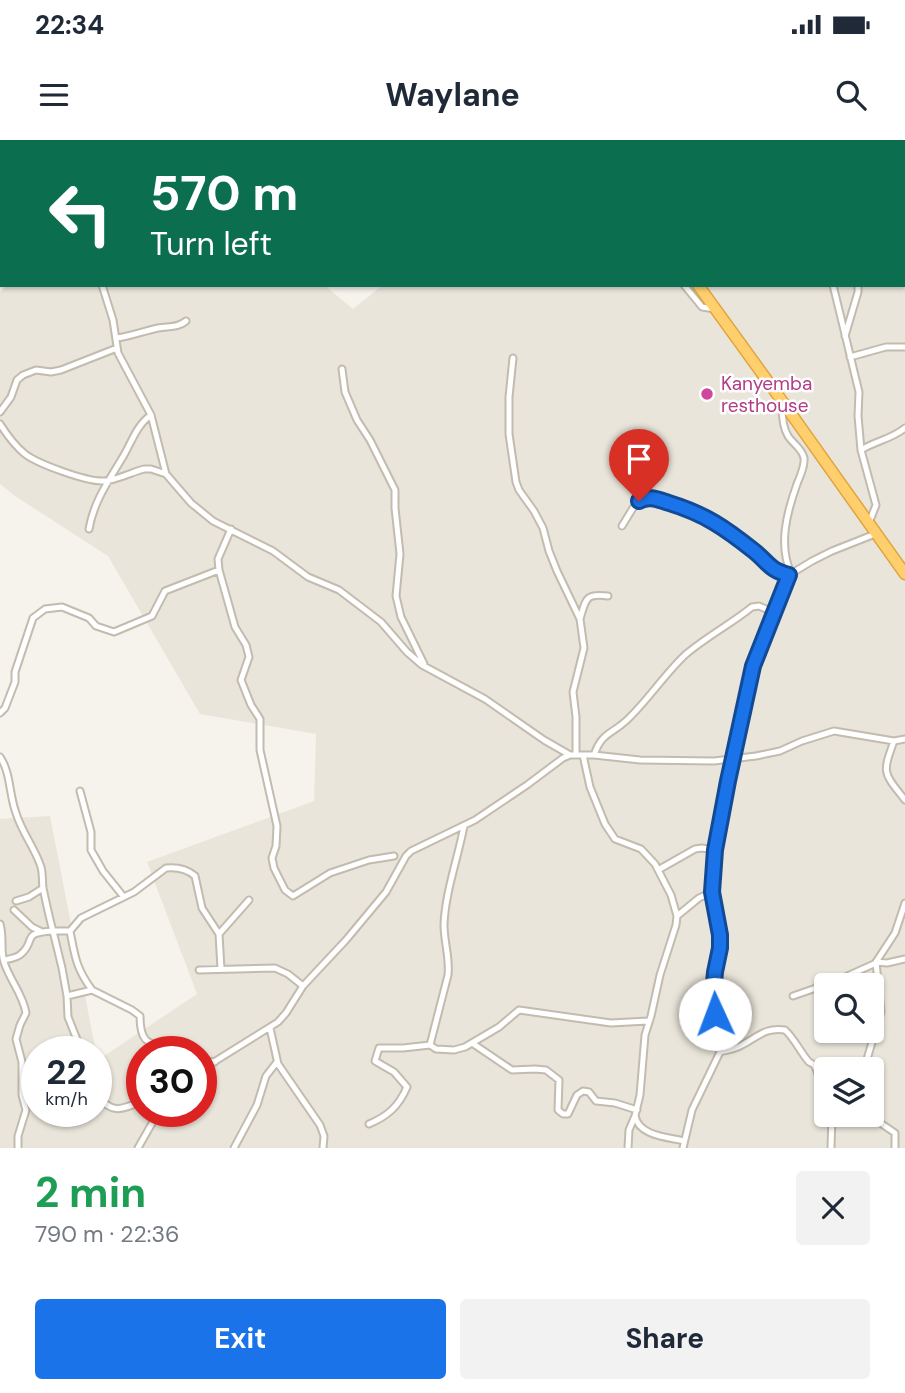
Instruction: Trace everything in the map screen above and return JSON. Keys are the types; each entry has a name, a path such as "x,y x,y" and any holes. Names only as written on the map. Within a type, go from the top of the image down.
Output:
{"highway":[{"path":"699,287 905,574"}],"street":[{"path":"103,287 117,338 117,348 151,415 166,474 191,503 213,521 273,551 308,577 351,598 381,622 407,652 426,667 485,699 544,740 576,755"},
{"path":"686,287 702,307 715,309"},
{"path":"833,287 859,392 861,450 876,505 869,523"},
{"path":"845,336 858,287"},
{"path":"117,338 181,325 186,321"},
{"path":"850,357 892,346 905,348"},
{"path":"0,412 11,397 17,380 23,375 37,370 61,370 117,348"},
{"path":"513,358 509,434 516,482 543,528 557,571 580,620 584,648 573,692 576,755 610,833 615,839 641,849 652,859 671,895 677,916 645,1035 642,1075 636,1113 629,1130 628,1148"},
{"path":"342,369 344,390 395,490 400,554 396,596 401,617 426,667"},
{"path":"683,1148 692,1110 720,1052 721,1035 715,1014 714,995 720,948 712,892 715,850 753,666 790,574 786,559 785,531 804,461 802,453 787,434 782,401"},
{"path":"89,529 97,502 108,481 140,426 151,415"},
{"path":"0,424 15,444 33,459 77,476 108,481 144,469 166,474"},
{"path":"861,450 892,438 905,428"},
{"path":"622,526 641,499 648,497 710,518 775,570 790,574 832,551 876,533"},
{"path":"231,529 218,559 219,570 235,627 246,645 249,657 241,680 260,719 260,750 277,826 272,858 274,869 285,890 293,896 330,873 369,860 394,856"},
{"path":"0,713 5,708 15,682 15,672 33,618 45,609 62,607 89,618 96,626 114,632 152,616 165,591 219,570"},
{"path":"580,620 585,601 589,597 608,596"},
{"path":"594,755 601,740 624,723 660,681 692,650 755,606 775,613"},
{"path":"217,1061 270,1028 286,1013 303,986 386,892 408,854 502,803 563,758 594,755 640,760 733,760 779,751 834,731 894,741 905,739"},
{"path":"894,741 885,766 905,800"},
{"path":"0,757 5,763 16,815 42,869 43,888 67,996 68,1017 76,1036"},
{"path":"80,791 91,832 92,850 103,871 123,896"},
{"path":"430,1045 448,975 449,964 444,939 446,905 464,826"},
{"path":"658,870 695,849 715,850"},
{"path":"70,931 81,918 134,892 166,868 186,870 195,876 202,908 219,933 221,969"},
{"path":"16,901 43,888"},
{"path":"677,916 698,899 712,892"},
{"path":"219,933 249,900"},
{"path":"868,1057 881,1012 876,963 895,933 905,903"},
{"path":"14,910 32,928 40,931 70,931"},
{"path":"0,924 3,937 2,955 23,1000 26,1013 16,1039 22,1062 22,1095 26,1110 18,1136 18,1148"},
{"path":"2,955 18,956 23,953 30,937 40,931"},
{"path":"70,931 81,975 92,990 140,1016 143,1036"},
{"path":"793,996 876,963 905,959"},
{"path":"200,970 275,968 303,986"},
{"path":"67,996 92,990"},
{"path":"369,1124 384,1118 401,1102 407,1087 394,1072 375,1061 379,1048 430,1045 436,1049 454,1050 499,1027 519,1010 611,1023 648,1021"},
{"path":"270,1028 277,1062 320,1125 324,1136 323,1148"},
{"path":"720,1052 740,1047 762,1032 782,1029 789,1033 814,1065"},
{"path":"472,1043 512,1070 546,1070 553,1075 559,1080 557,1105 563,1114 568,1114 577,1095 583,1091 589,1092 596,1101 615,1103 636,1113"},
{"path":"234,1148 257,1105 266,1076 277,1062"},
{"path":"636,1113 639,1126 646,1131 684,1141"},
{"path":"884,1126 895,1133 904,1132"},
{"path":"138,1148 150,1127"},
{"path":"831,1148 832,1127"},
{"path":"895,1133 895,1148"}],"shaded area":[{"path":"5,287 326,287 353,309 380,287 905,287 905,1148 0,1148 0,819 50,816 93,1036 21,1036 21,1127 112,1127 112,1051 126,1041 126,1127 217,1127 217,1036 134,1036 197,994 147,862 314,801 316,734 200,714 108,556 0,484 0,292"}],"place":[{"name":"Kanyemba resthouse","path":"707,394"}],"route":[{"path":"639,501 648,497 704,515 755,552 770,567 789,575 753,666 718,832 712,892 720,935 714,983 715,1014"}]}
